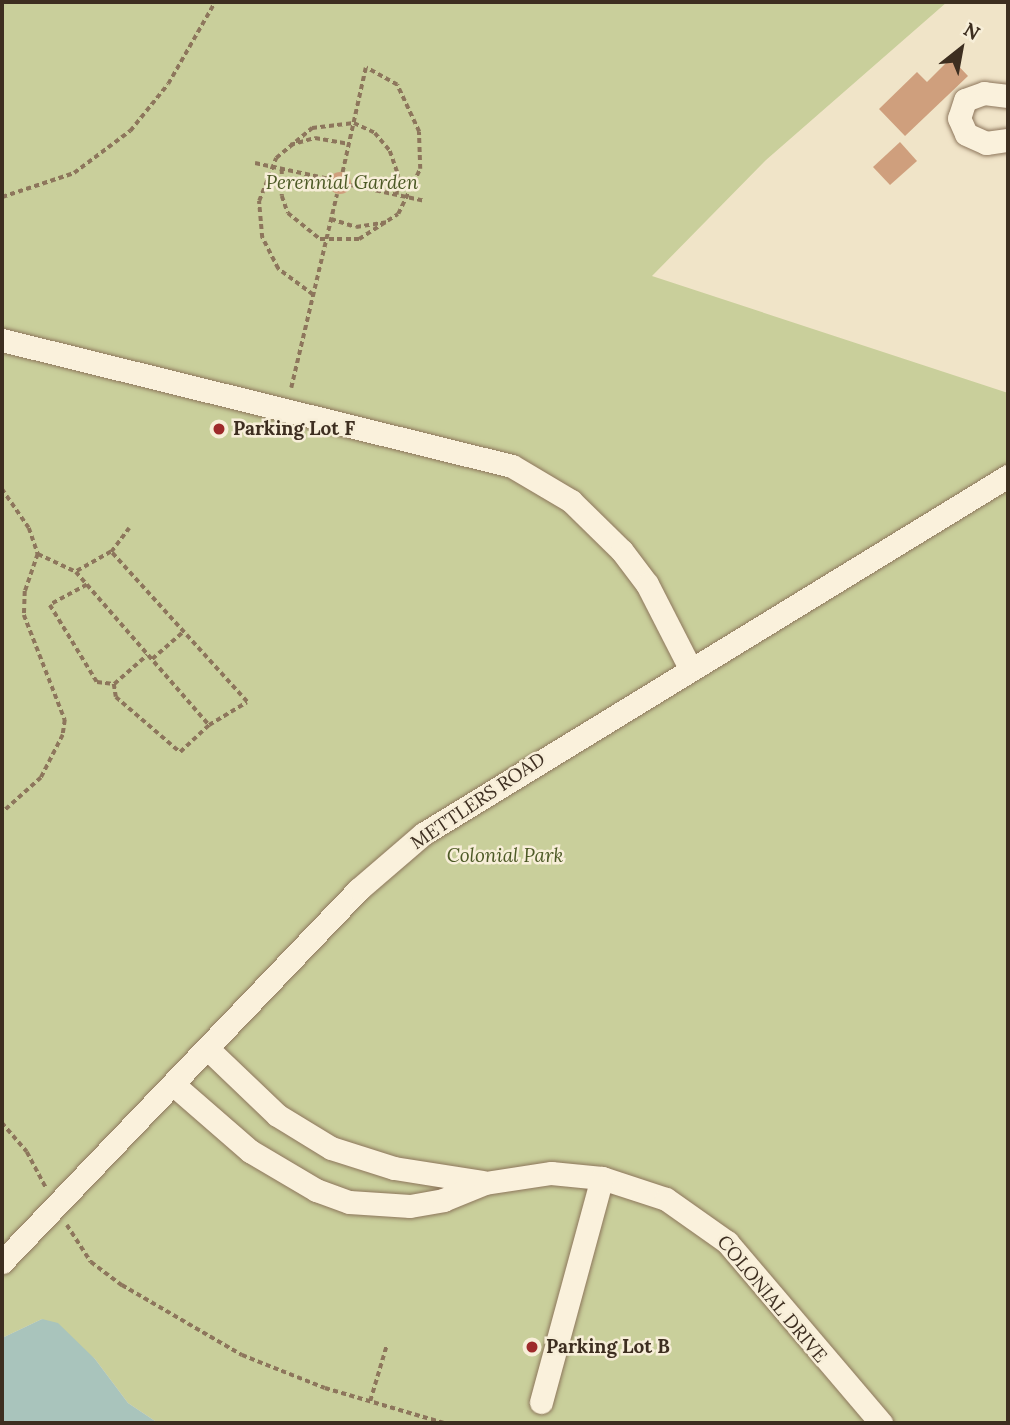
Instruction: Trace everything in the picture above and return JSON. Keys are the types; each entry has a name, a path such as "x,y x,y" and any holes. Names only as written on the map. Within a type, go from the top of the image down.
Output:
{"street":[{"path":"1008,96 984,93 965,100 959,118 966,134 986,143 1008,140"},
{"path":"2,340 480,454 538,478 571,501 622,551 647,584 690,667"},
{"name":"METTLERS ROAD","path":"2,1262 359,890 423,834 690,667 1008,476"},
{"name":"COLONIAL DRIVE","path":"208,1049 278,1115 331,1149 394,1168 485,1183"},
{"name":"COLONIAL DRIVE","path":"174,1085 250,1152 316,1190 349,1202 410,1206 443,1200 485,1183 551,1173 603,1178 666,1199 727,1242 881,1423"},
{"path":"541,1402 603,1178"}],"path":[{"path":"2,197 74,173 130,131 168,84 215,2"},
{"path":"282,169 282,196 288,213 309,234 326,241 359,240 391,220 410,198 420,169 421,142 414,113 397,85 366,68 343,172"},
{"path":"313,295 294,286 265,250 259,201 270,166 287,147 312,128 354,123 375,133 390,151 398,174 397,195"},
{"path":"287,147 314,138 349,144"},
{"path":"255,163 329,179"},
{"path":"351,185 425,201"},
{"path":"287,407 337,194"},
{"path":"331,219 356,227 391,220"},
{"path":"2,489 29,528 38,554 25,591 24,615 61,704 63,735 41,778 2,813"},
{"path":"76,572 111,552 129,527"},
{"path":"111,552 247,702 209,724 180,752 116,697 114,684"},
{"path":"38,554 76,572 209,724"},
{"path":"87,585 50,606 97,682 114,684 148,654"},
{"path":"152,659 183,632"},
{"path":"2,1123 27,1152 49,1193"},
{"path":"62,1217 91,1262 153,1306 275,1370 444,1423"},
{"path":"370,1401 387,1344"}],"green space":[{"name":"Colonial Park","path":"2,2 947,2 766,160 652,276 1008,393 1008,1423 158,1423 128,1403 95,1359 42,1319 2,1338"}],"water":[{"path":"42,1319 58,1323 95,1359 128,1403 158,1423 2,1423 2,1338"}],"building":[{"path":"951,58 968,76 905,136 879,109 917,72 927,82"},
{"path":"900,142 917,161 890,185 873,167"},
{"path":"340,172 348,175 351,183 348,191 340,194 332,191 329,183 332,175"}],"place":[{"name":"Parking Lot F","path":"219,429"},
{"name":"Parking Lot B","path":"532,1347"}],"park label":[{"name":"Perennial Garden","path":"342,183"}]}
